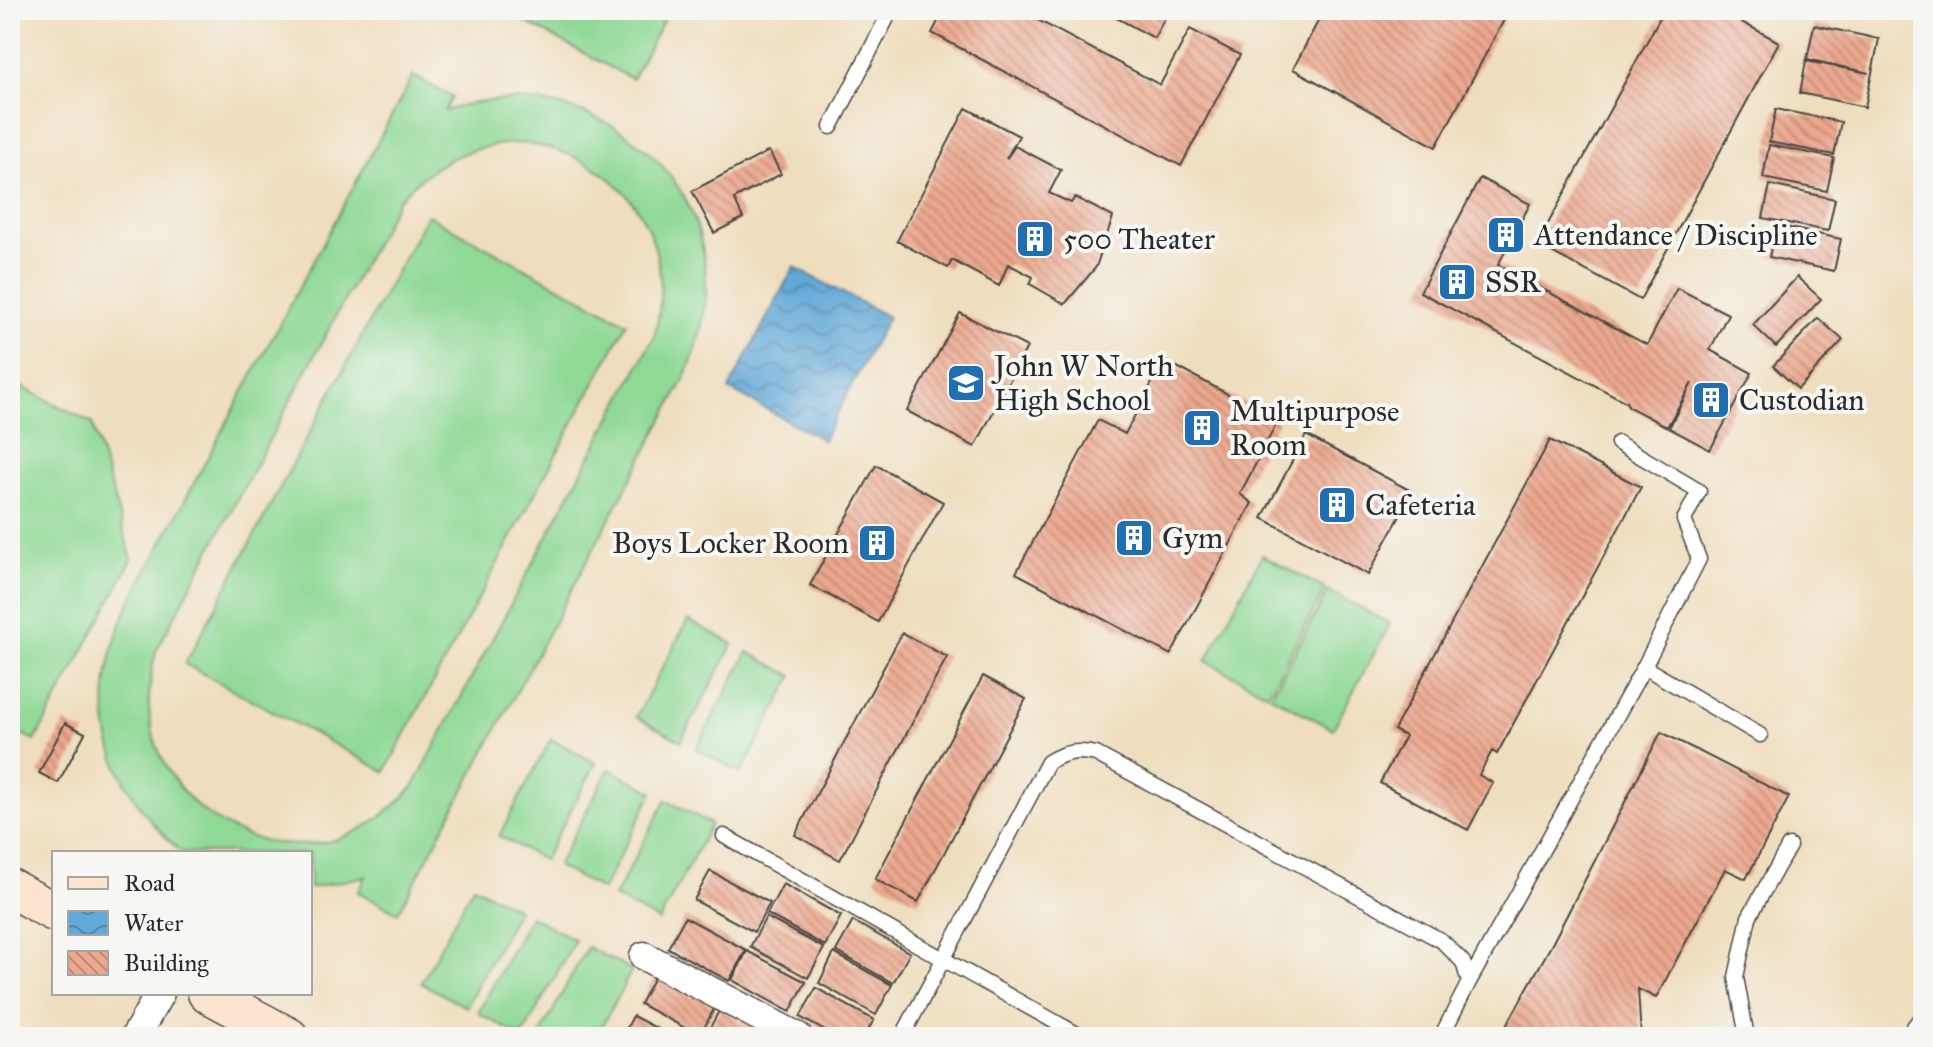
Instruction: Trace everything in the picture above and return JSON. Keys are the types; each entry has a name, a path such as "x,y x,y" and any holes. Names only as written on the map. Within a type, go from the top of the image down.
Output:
{"main road":[{"path":"10,888 52,911"},
{"path":"211,995 289,1037"}],"street":[{"path":"644,956 798,1037"},
{"path":"135,1037 159,995"}],"lane":[{"path":"831,127 891,10"},
{"path":"1441,1037 1644,667 1699,559 1684,520 1699,491 1618,443"},
{"path":"1644,667 1760,735"},
{"path":"902,1037 1048,762 1064,753 1080,751 1096,754 1442,941 1463,962 1469,982"},
{"path":"724,836 1082,1037"},
{"path":"1747,1037 1736,977 1749,917 1789,846"},
{"path":"1906,1037 1923,1015"}],"green space":[{"path":"503,10 669,10 632,79"},
{"path":"413,76 452,97 445,111 488,101 532,101 574,110 614,127 648,152 676,184 695,222 705,267 704,311 690,366 398,913 358,892 366,876 312,888 312,851 180,851 133,797 109,739 105,709 114,643 127,608","holes":["518,143 555,150 587,163 614,182 635,206 650,234 659,266 660,300 654,337 413,787 379,818 338,839 306,845 274,843 244,835 192,801 172,777 158,749 149,701 156,651 398,200 438,166 483,148"]},
{"path":"427,215 627,323 385,772 185,664"},
{"path":"10,381 92,423 132,560 35,741 10,728"},
{"path":"1262,555 1325,589 1268,694 1206,661"},
{"path":"1328,591 1390,624 1333,729 1271,696"},
{"path":"688,620 733,644 681,741 636,717"},
{"path":"748,652 793,676 741,773 696,749"},
{"path":"551,739 596,763 544,860 499,836"},
{"path":"609,769 653,792 602,890 557,866"},
{"path":"666,800 711,824 659,921 614,897"},
{"path":"473,886 518,909 466,1007 421,983"},
{"path":"530,916 575,940 522,1037 478,1013"},
{"path":"587,947 632,970 596,1037 539,1037"}],"water":[{"path":"794,267 888,317 823,440 729,389"}],"building":[{"path":"944,10 1019,10 1160,85 1190,29 1240,55 1181,166 932,33"},
{"path":"1102,10 1169,10 1154,38"},
{"path":"1324,10 1489,10 1505,18 1436,147 1293,69"},
{"path":"1664,10 1719,10 1779,42 1640,300 1537,244"},
{"path":"1814,25 1879,39 1865,107 1800,93 1806,61 1869,73 1807,59"},
{"name":"500 Theater","path":"966,108 1019,136 1006,159 1015,146 1061,170 1049,193 1071,203 1075,197 1113,217 1096,267 1065,304 1030,284 1033,277 1008,264 999,286 952,260 948,268 897,241"},
{"path":"1776,109 1841,122 1834,155 1769,142"},
{"path":"1769,145 1834,158 1827,191 1763,178"},
{"path":"769,151 781,174 734,199 743,218 714,233 692,191"},
{"path":"1480,178 1530,204 1498,265 1647,345 1677,288 1728,314 1710,350 1752,373 1710,450 1669,428 1692,383 1667,427 1420,292"},
{"path":"1770,185 1835,199 1828,231 1763,218"},
{"path":"1776,225 1841,239 1834,271 1769,257"},
{"path":"1797,277 1821,299 1776,347 1753,325"},
{"path":"960,313 1027,347 975,447 907,411"},
{"path":"1818,318 1843,340 1798,389 1773,366"},
{"name":"Gym","path":"1164,360 1278,421 1240,494 1252,503 1171,655 1016,573 1098,420 1125,434"},
{"name":"Cafeteria","path":"1306,435 1413,492 1368,575 1262,518"},
{"path":"1550,440 1641,487 1497,754 1492,751 1479,775 1493,783 1468,830 1380,783 1405,736 1394,730"},
{"name":"Boys Locker Room","path":"876,465 943,502 878,622 810,585"},
{"path":"902,633 947,657 840,860 795,835"},
{"path":"983,676 1026,699 918,902 875,879"},
{"path":"65,723 85,733 58,783 39,773"},
{"path":"1661,732 1789,797 1746,879 1725,869 1656,998 1638,989 1641,1037 1500,1037 1552,944"},
{"path":"710,871 770,903 754,932 694,900"},
{"path":"783,884 841,916 825,946 767,914"},
{"path":"685,917 746,950 729,981 668,948"},
{"path":"766,917 824,948 808,978 750,947"},
{"path":"853,921 910,953 893,983 836,951"},
{"path":"747,951 806,982 790,1012 732,980"},
{"path":"834,953 892,985 876,1015 819,983"},
{"path":"655,975 715,1007 700,1036 640,1004"},
{"path":"816,988 874,1020 864,1037 836,1037 800,1017"},
{"path":"720,1009 773,1037 705,1037"},
{"path":"633,1016 673,1037 622,1037"}],"place":[{"name":"Attendance / Discipline","path":"1506,235"},
{"name":"500 Theater","path":"1035,239"},
{"name":"SSR","path":"1457,282"},
{"name":"John W North High School","path":"966,383"},
{"name":"Custodian","path":"1711,400"},
{"name":"Multipurpose Room","path":"1202,428"},
{"name":"Cafeteria","path":"1337,505"},
{"name":"Gym","path":"1134,538"},
{"name":"Boys Locker Room","path":"877,543"}]}
